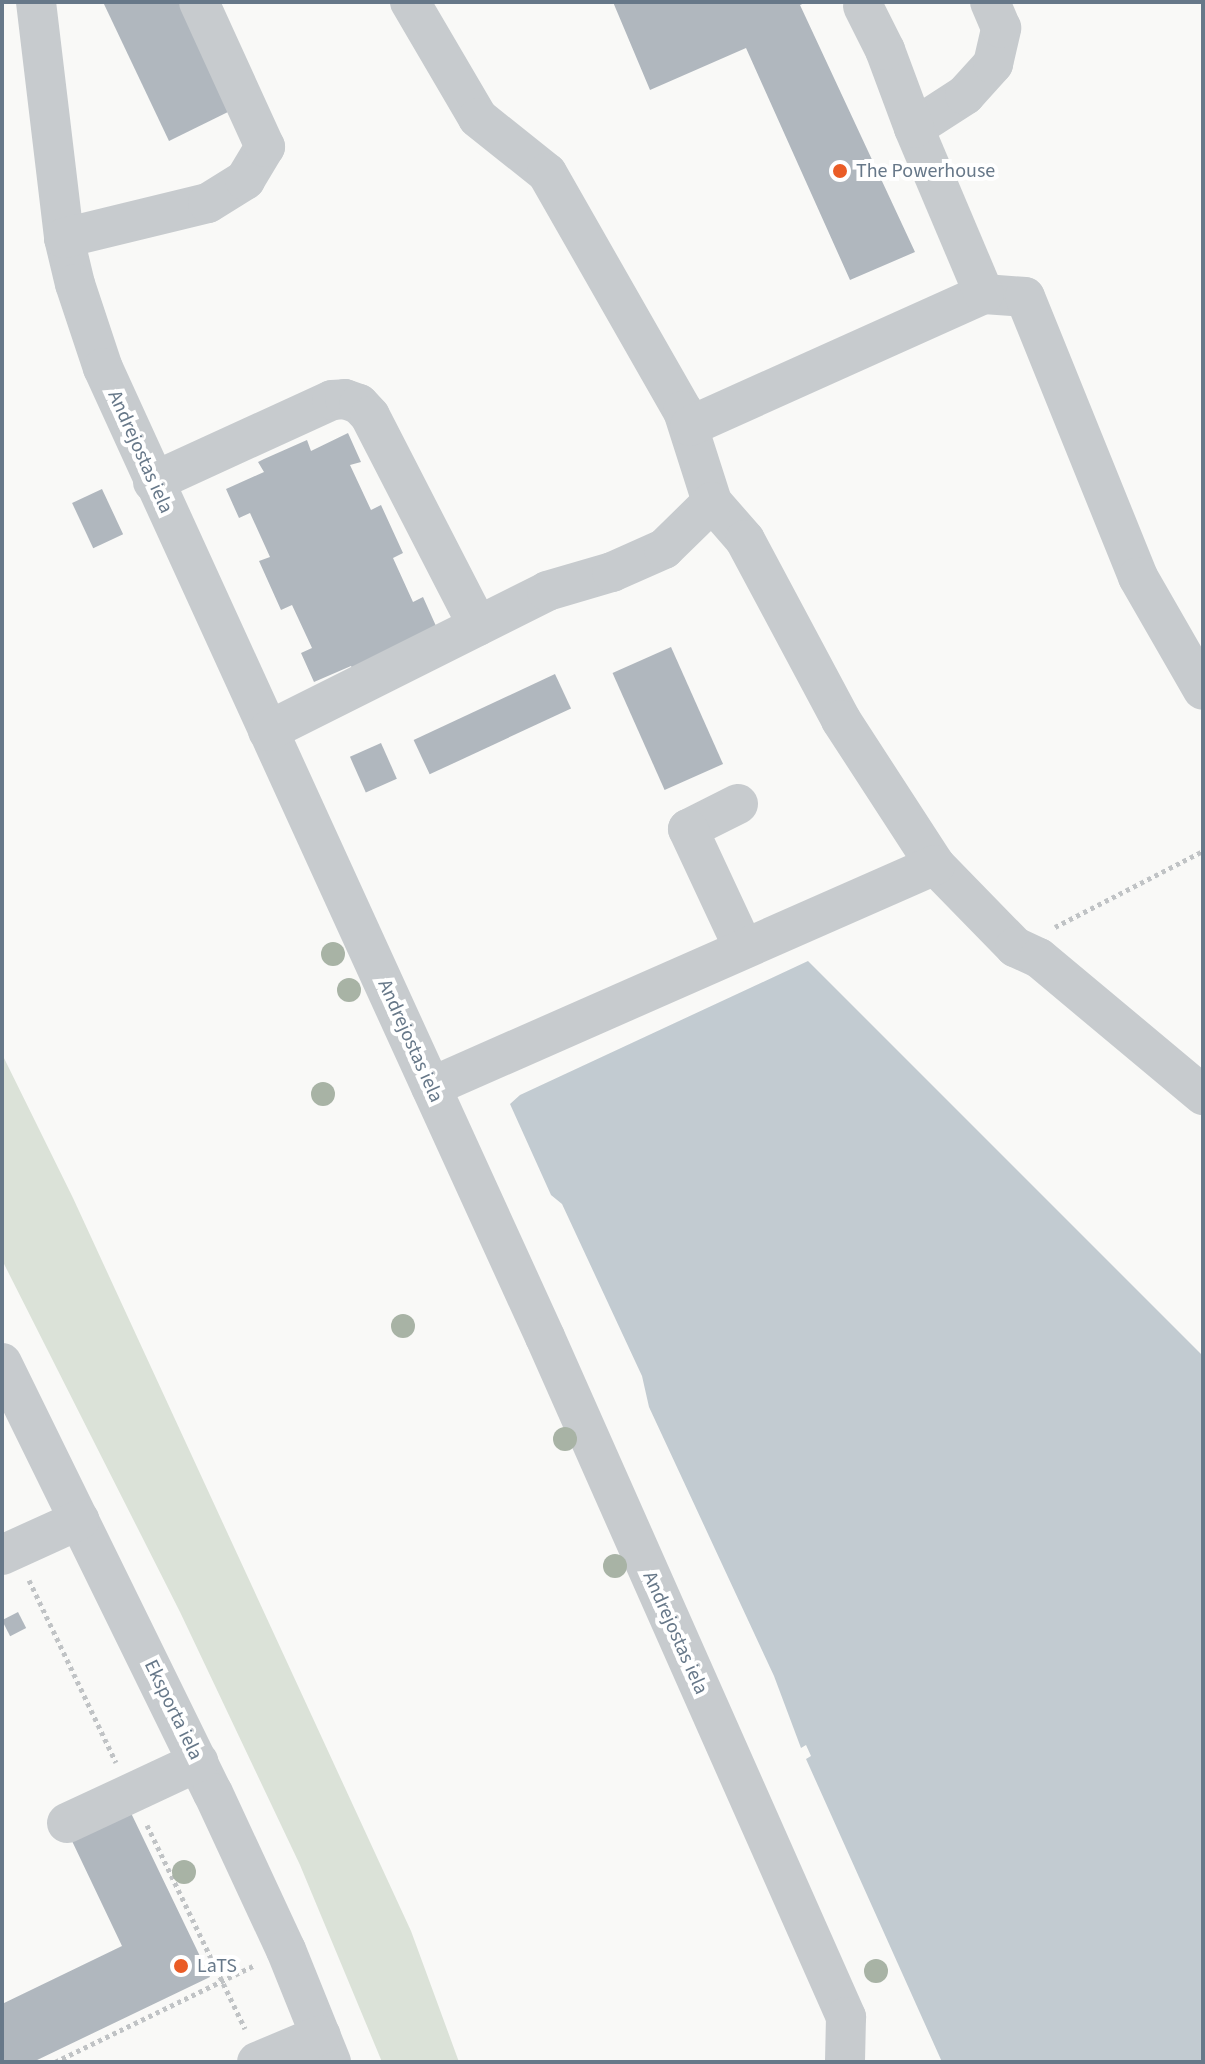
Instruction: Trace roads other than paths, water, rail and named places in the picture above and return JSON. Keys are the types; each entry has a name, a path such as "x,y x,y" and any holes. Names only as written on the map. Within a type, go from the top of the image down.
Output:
{"street":[{"name":"Andrejostas iela","path":"36,2 64,238 75,284 103,368 431,1087 846,2017 845,2062"},
{"path":"64,238 208,203 245,180 265,147 199,2"},
{"path":"410,2 478,118 547,173 690,426 712,502 745,540 841,720 935,865 1015,947 1039,958 1203,1095"},
{"path":"914,128 965,95 993,64 1001,28 990,2"},
{"path":"863,6 885,50 914,128 984,294"},
{"path":"690,426 984,294 1025,297 1138,577 1203,690"},
{"path":"153,482 332,400 345,399 359,404 370,416 478,626"},
{"path":"268,731 547,591 612,572 664,549 712,502"},
{"path":"738,804 688,829 744,949"},
{"path":"431,1087 935,865"},
{"name":"Eksporta iela","path":"2,1363 198,1762 286,1950 326,2048"},
{"path":"2,1555 79,1520"},
{"path":"67,1823 198,1762"},
{"path":"257,2062 326,2048"}],"place":[{"name":"The Powerhouse","path":"840,171"},
{"name":"LaTS","path":"181,1966"}]}
